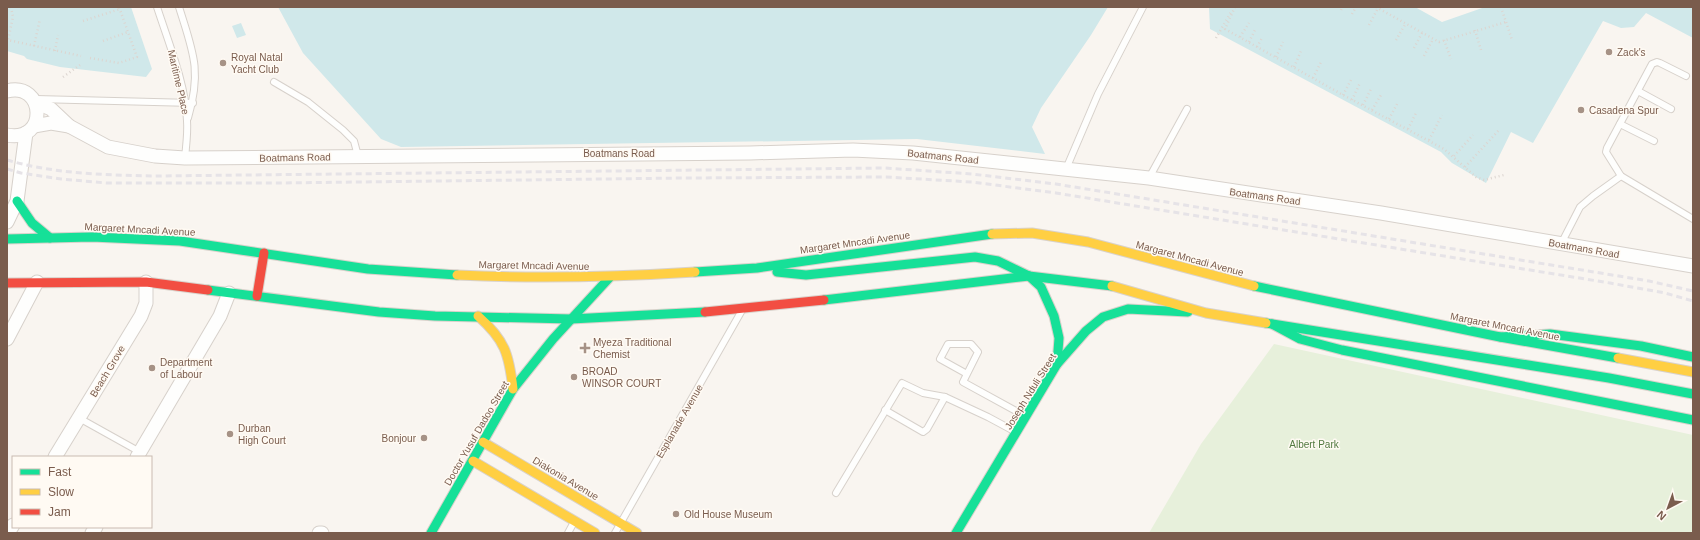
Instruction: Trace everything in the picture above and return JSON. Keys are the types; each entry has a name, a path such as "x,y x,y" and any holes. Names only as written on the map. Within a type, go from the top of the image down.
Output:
{"main road":[{"path":"17,201 32,223 50,238"},
{"name":"Margaret Mncadi Avenue","path":"7,239 92,236 180,240 368,269 496,277 610,277 757,268 842,254 995,234 1032,233 1088,242 1264,289 1500,337 1693,372"},
{"path":"257,296 264,253"},
{"path":"757,268 790,274 806,274 975,257 998,261 1029,276 1042,287 1054,316 1059,338 1057,364"},
{"path":"10,273 21,282"},
{"path":"7,283 146,282 379,312 435,316 570,319 649,316 744,308 1029,276 1108,286 1206,313 1609,378 1693,394"},
{"name":"Doctor Yusuf Dadoo Street","path":"431,533 513,389 570,319 610,277"},
{"name":"Joseph Nduli Street","path":"956,533 1057,364 1086,331 1103,317 1128,309 1206,313"},
{"path":"478,316 491,326 503,341 507,351 513,389"},
{"path":"1272,324 1300,339 1342,350 1693,420"},
{"path":"1500,337 1550,334 1641,346 1693,356"},
{"name":"Diakonia Avenue","path":"483,442 637,533"},
{"path":"473,461 595,533"}],"street":[{"path":"7,91 21,90 34,100 51,109 69,126 108,147 155,156 185,158"},
{"path":"7,222 17,201 30,129 38,111 34,100"},
{"path":"7,135 13,136 51,123 69,126"},
{"name":"Boatmans Road","path":"185,158 750,153 853,150 913,153 1149,178 1382,213 1693,266"},
{"path":"7,339 37,282"},
{"name":"Beach Grove","path":"56,456 141,316 146,303 146,282"},
{"path":"138,454 220,316 229,293"},
{"path":"574,521 585,502"}],"lane":[{"name":"Maritime Place","path":"157,7 173,55 184,103 187,120 185,158"},
{"path":"179,7 195,64 196,82 187,120"},
{"path":"1066,169 1098,94 1143,7"},
{"path":"1686,76 1660,63 1654,62 1606,152 1621,176 1693,219"},
{"path":"274,82 308,102 343,130 354,142 358,156"},
{"path":"1638,91 1671,109"},
{"path":"34,100 192,103"},
{"path":"1149,178 1187,110"},
{"path":"1620,124 1654,141"},
{"path":"1561,244 1580,208 1593,196 1621,176"},
{"name":"Esplanade Avenue","path":"615,533 744,308"},
{"path":"967,374 940,359 948,344 971,344 977,349 978,355 964,382 1026,416"},
{"path":"836,493 902,383 923,393 946,397 988,417 1016,433"},
{"path":"885,410 924,432 946,397"},
{"path":"79,418 138,454"},
{"path":"568,533 574,521"}],"path":[{"path":"11,7 13,17 8,40 81,56"},
{"path":"1352,14 1356,7"},
{"path":"1501,7 1512,40"},
{"path":"83,21 120,8 137,56 119,63 90,58"},
{"path":"1234,8 1225,29 1294,66 1352,100 1429,140 1454,156 1476,177 1484,180 1504,175"},
{"path":"1216,38 1227,17 1234,8"},
{"path":"1369,25 1377,8 1439,42 1475,30 1506,22"},
{"path":"34,46 40,19"},
{"path":"1240,37 1249,23"},
{"path":"1396,40 1406,23"},
{"path":"1249,42 1255,30"},
{"path":"1475,30 1481,50"},
{"path":"103,41 128,32"},
{"path":"1414,48 1422,33"},
{"path":"55,51 58,35"},
{"path":"1257,47 1262,38"},
{"path":"1424,56 1433,39"},
{"path":"1444,40 1451,59"},
{"path":"1276,57 1283,42"},
{"path":"1294,66 1301,51"},
{"path":"1313,78 1321,62"},
{"path":"64,77 80,65"},
{"path":"1343,95 1352,78"},
{"path":"1352,100 1360,83"},
{"path":"1362,105 1371,89"},
{"path":"1372,110 1381,95"},
{"path":"1389,119 1397,104"},
{"path":"1408,129 1416,113"},
{"path":"1429,140 1442,114"},
{"path":"1465,167 1499,130"},
{"path":"1454,156 1473,135"}],"green space":[{"name":"Albert Park","path":"1274,344 1693,435 1693,533 1149,533 1201,444"}],"water":[{"path":"7,7 131,7 152,69 146,77 60,67 27,59 24,56 7,51"},
{"path":"278,7 1108,7 1091,35 1041,108 1032,127 1045,154 917,139 401,147 381,139 303,53"},
{"path":"1209,7 1415,7 1442,22 1485,7 1693,7 1693,38 1646,13 1634,27 1621,28 1603,21 1533,143 1511,132 1486,183 1452,163 1441,152 1210,29"},
{"path":"241,23 246,35 237,38 232,26"}],"railway":[{"path":"7,160 25,165 62,171 155,176 885,168 972,174 1056,184 1649,281 1693,291"},
{"path":"7,169 21,173 61,179 106,183 278,183 886,177 972,182 1056,193 1610,283 1665,293 1693,301"}],"traffic: fast":[{"path":"17,201 32,223 50,238"},
{"path":"695,272 757,268 992,234"},
{"path":"7,239 92,237 180,241 368,269 457,275"},
{"path":"777,272 806,275 975,257 998,261 1029,276"},
{"path":"1029,276 1041,287 1054,316 1059,338 1057,364"},
{"path":"824,300 1029,276 1112,286"},
{"path":"431,533 513,389 553,339 610,277"},
{"path":"1254,286 1500,337 1618,358"},
{"path":"208,290 379,312 435,316 571,319 705,312"},
{"path":"956,533 1057,364 1086,331 1103,317 1128,309 1188,312"},
{"path":"1266,323 1609,378 1693,394"},
{"path":"1272,324 1300,339 1342,350 1693,420"},
{"path":"1500,337 1550,334 1641,346 1693,357"}],"traffic: slow":[{"path":"992,234 1032,233 1088,242 1254,286"},
{"path":"457,275 576,277 695,272"},
{"path":"1112,286 1206,313 1266,323"},
{"path":"478,316 500,340 504,348 510,366 513,389"},
{"path":"1618,358 1693,372"},
{"path":"483,442 637,533"},
{"path":"473,461 595,533"}],"traffic: jam":[{"path":"257,296 264,253"},
{"path":"7,283 146,282 208,290"},
{"path":"705,312 824,300"}],"place":[{"name":"Zack's","path":"1609,52"},
{"name":"Royal Natal Yacht Club","path":"223,63"},
{"name":"Casadena Spur","path":"1581,110"},
{"name":"Myeza Traditional Chemist","path":"585,348"},
{"name":"Department of Labour","path":"152,368"},
{"name":"BROAD WINSOR COURT","path":"574,377"},
{"name":"Durban High Court","path":"230,434"},
{"name":"Bonjour","path":"424,438"},
{"name":"Old House Museum","path":"676,514"}]}
